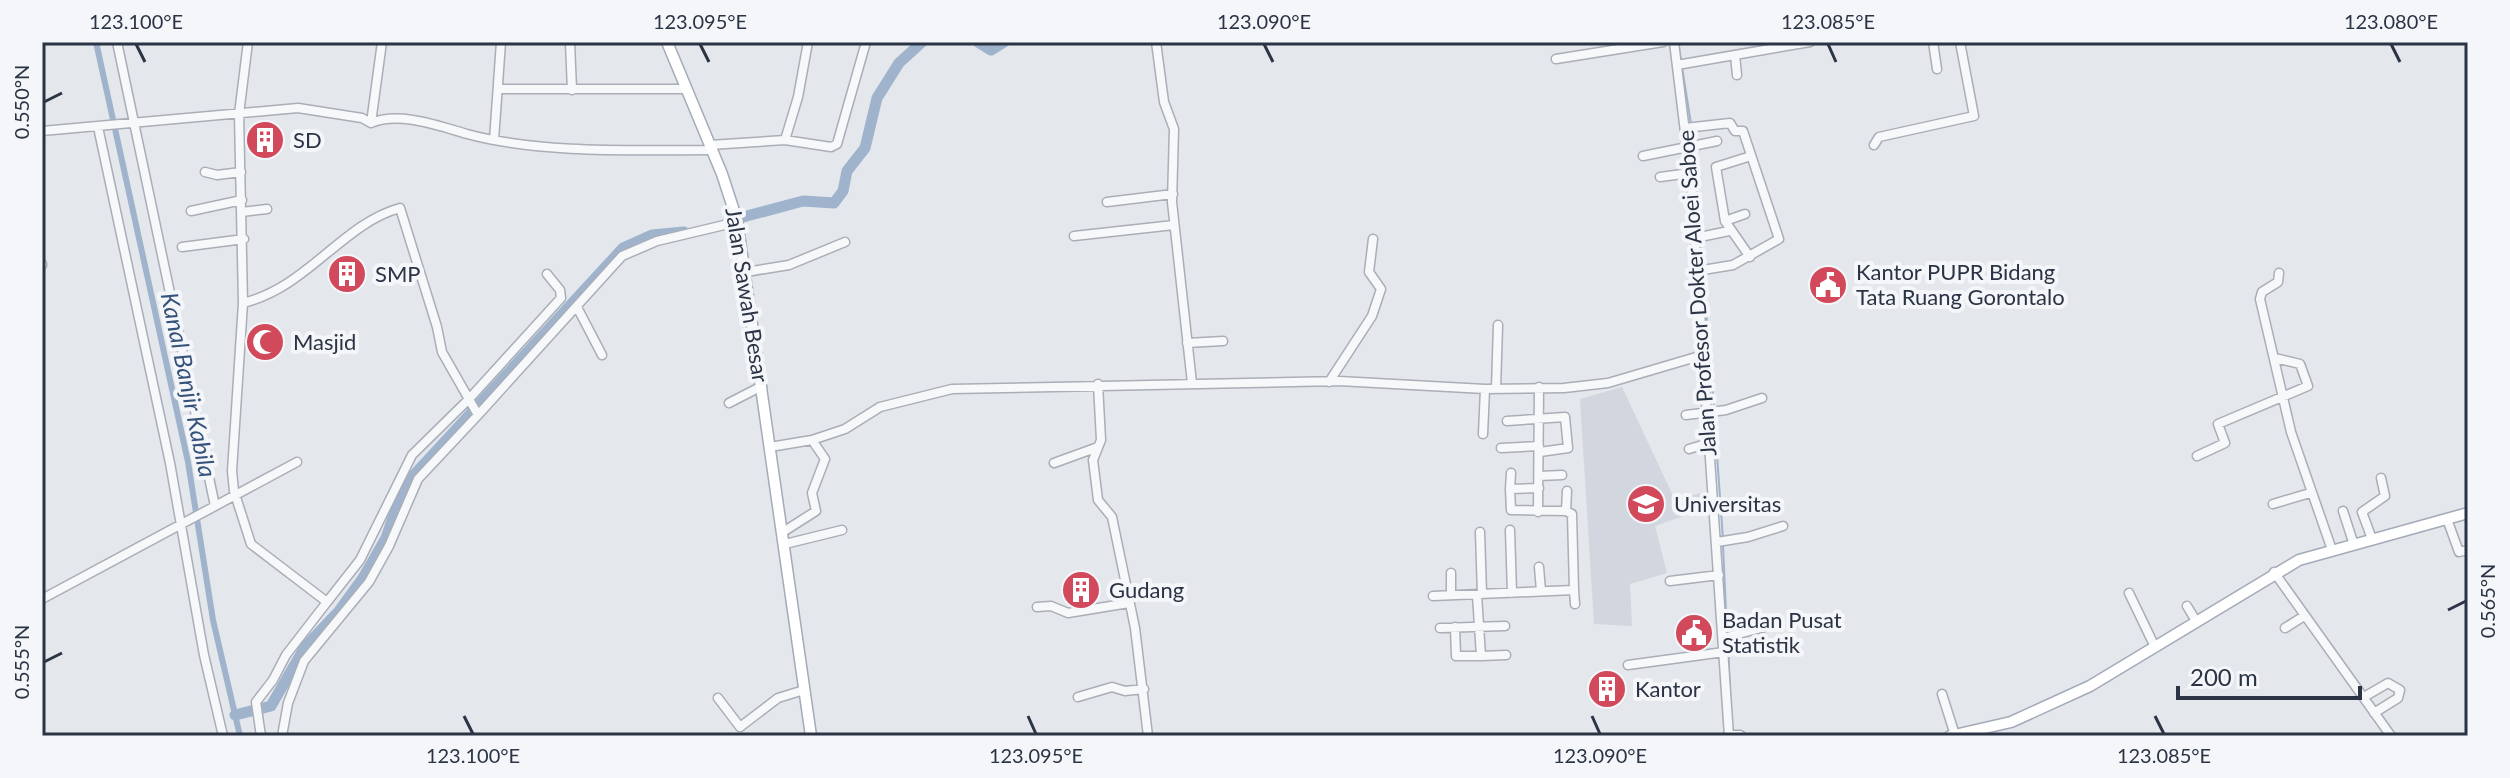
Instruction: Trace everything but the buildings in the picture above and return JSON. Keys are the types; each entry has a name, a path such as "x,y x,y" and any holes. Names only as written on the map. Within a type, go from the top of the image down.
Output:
{"main road":[{"name":"Jalan Sawah Besar","path":"667,42 711,147 737,221 811,736"},
{"path":"1952,735 2011,722 2052,705 2112,674 2274,572 2332,550 2468,513"},
{"path":"1728,736 1740,736"}],"street":[{"path":"117,42 214,507"},
{"path":"248,42 239,114 244,239 232,471 235,497 251,544 327,602"},
{"path":"371,123 382,42"},
{"path":"494,140 501,42"},
{"path":"570,42 572,90"},
{"path":"785,140 798,97 808,42"},
{"path":"42,131 308,109 371,123 381,118 423,122 494,140 562,146 711,147 785,140 827,146 837,144 866,42"},
{"path":"1156,42 1164,102 1174,129 1174,225 1192,383"},
{"path":"1556,59 1663,42"},
{"name":"Jalan Profesor Dokter Aloei Saboe","path":"1674,42 1682,65 1692,146 1690,173 1700,237 1703,355 1712,411 1709,443 1721,541 1719,575 1726,637 1728,736"},
{"path":"1744,42 1746,53"},
{"path":"1682,65 1810,42"},
{"path":"1933,42 1937,69"},
{"path":"1874,145 1879,137 1974,116 1960,42"},
{"path":"1735,55 1737,75"},
{"path":"498,89 687,89"},
{"path":"1690,128 1731,123 1735,131 1744,133 1779,239 1727,268 1701,270"},
{"path":"101,127 223,736"},
{"path":"1643,156 1717,141"},
{"path":"1750,257 1740,238 1729,231 1725,221 1716,167 1751,156"},
{"path":"205,172 217,175 241,172"},
{"path":"1660,177 1690,173"},
{"path":"1107,202 1173,194"},
{"path":"191,211 242,200"},
{"path":"243,303 270,297 360,230 400,208 436,323 438,344 474,407"},
{"path":"242,212 267,209"},
{"path":"1725,221 1745,214"},
{"path":"261,736 256,702 273,680 286,655 360,560 403,469 474,407 630,251 737,221"},
{"path":"1074,236 1174,225"},
{"path":"1700,237 1729,231"},
{"path":"182,247 244,239"},
{"path":"1329,382 1377,307 1381,289 1369,272 1373,239"},
{"path":"746,272 784,267 845,242"},
{"path":"2279,273 2278,282 2260,295 2282,397 2310,493 2332,550"},
{"path":"282,736 288,703 304,661 369,582 389,546 418,479 561,298 560,290 547,274"},
{"path":"577,307 602,355"},
{"path":"1496,389 1498,325"},
{"path":"1187,343 1223,341"},
{"path":"770,447 812,440 845,429 880,407 937,391 1098,384 1329,382 1485,389 1539,387 1608,383 1703,355"},
{"path":"2197,456 2225,443 2218,424 2309,385 2300,364 2275,358"},
{"path":"1098,384 1099,447 1093,454 1098,500 1112,517 1144,689 1148,736"},
{"path":"729,403 762,386"},
{"path":"1538,512 1539,387"},
{"path":"1483,434 1485,389"},
{"path":"1686,415 1762,398"},
{"path":"1501,448 1562,451 1568,446 1565,417 1507,421"},
{"path":"783,532 816,511 812,493 825,459 812,440"},
{"path":"1689,449 1709,443"},
{"path":"1054,463 1099,447"},
{"path":"42,599 297,462"},
{"path":"1511,473 1512,511 1566,511 1572,514 1575,604"},
{"path":"1539,476 1562,475"},
{"path":"2372,539 2362,512 2385,496 2381,478"},
{"path":"1510,489 1539,488"},
{"path":"1566,511 1567,491"},
{"path":"2273,504 2310,493"},
{"path":"2343,511 2354,545"},
{"path":"2447,519 2459,552 2468,550"},
{"path":"1721,541 1783,526"},
{"path":"785,544 842,530"},
{"path":"1510,530 1512,593"},
{"path":"1480,532 1481,656"},
{"path":"1539,567 1541,591"},
{"path":"2274,572 2391,736"},
{"path":"1451,573 1451,595"},
{"path":"1670,581 1719,575"},
{"path":"1433,596 1574,590"},
{"path":"2129,593 2155,647"},
{"path":"1037,607 1051,606 1068,613 1129,603"},
{"path":"2187,606 2196,621"},
{"path":"2285,628 2304,616"},
{"path":"1440,628 1505,626"},
{"path":"1455,627 1456,656 1506,655"},
{"path":"1726,637 1765,627"},
{"path":"1628,665 1724,652"},
{"path":"2364,697 2388,683 2400,690 2398,698 2374,713"},
{"path":"1078,697 1112,687 1125,691 1144,689"},
{"path":"718,698 741,727 778,698 804,690"},
{"path":"1942,694 1952,735"}],"shaded area":[{"name":"Universitas","path":"1622,387 1675,500 1705,492 1706,508 1655,526 1667,573 1630,584 1632,626 1594,624 1580,399"}],"waterway":[{"name":"Kanal Banjir Kabila","path":"96,42 188,462 213,620 240,736"},
{"path":"728,221 803,201 834,203 843,191 847,171 865,148 877,98 899,63 922,42"},
{"path":"978,42 991,50 1004,42"},
{"path":"1678,42 1681,61"},
{"path":"1682,67 1691,124"},
{"path":"1692,130 1694,144"},
{"path":"1694,150 1699,235"},
{"path":"235,715 271,706 305,647 339,611 363,578 386,538 399,500 415,474 623,248 652,235 684,232"},
{"path":"1700,242 1702,267"},
{"path":"1703,274 1714,407"},
{"path":"1714,413 1723,539"},
{"path":"1723,545 1727,634"},
{"path":"1728,641 1730,694"}],"place":[{"name":"SD","path":"265,140"},
{"name":"SMP","path":"347,274"},
{"name":"Kantor PUPR Bidang Tata Ruang Gorontalo","path":"1828,285"},
{"name":"Masjid","path":"265,342"},
{"name":"Universitas","path":"1646,504"},
{"name":"Gudang","path":"1081,590"},
{"name":"Badan Pusat Statistik","path":"1694,633"},
{"name":"Kantor","path":"1607,689"}]}
